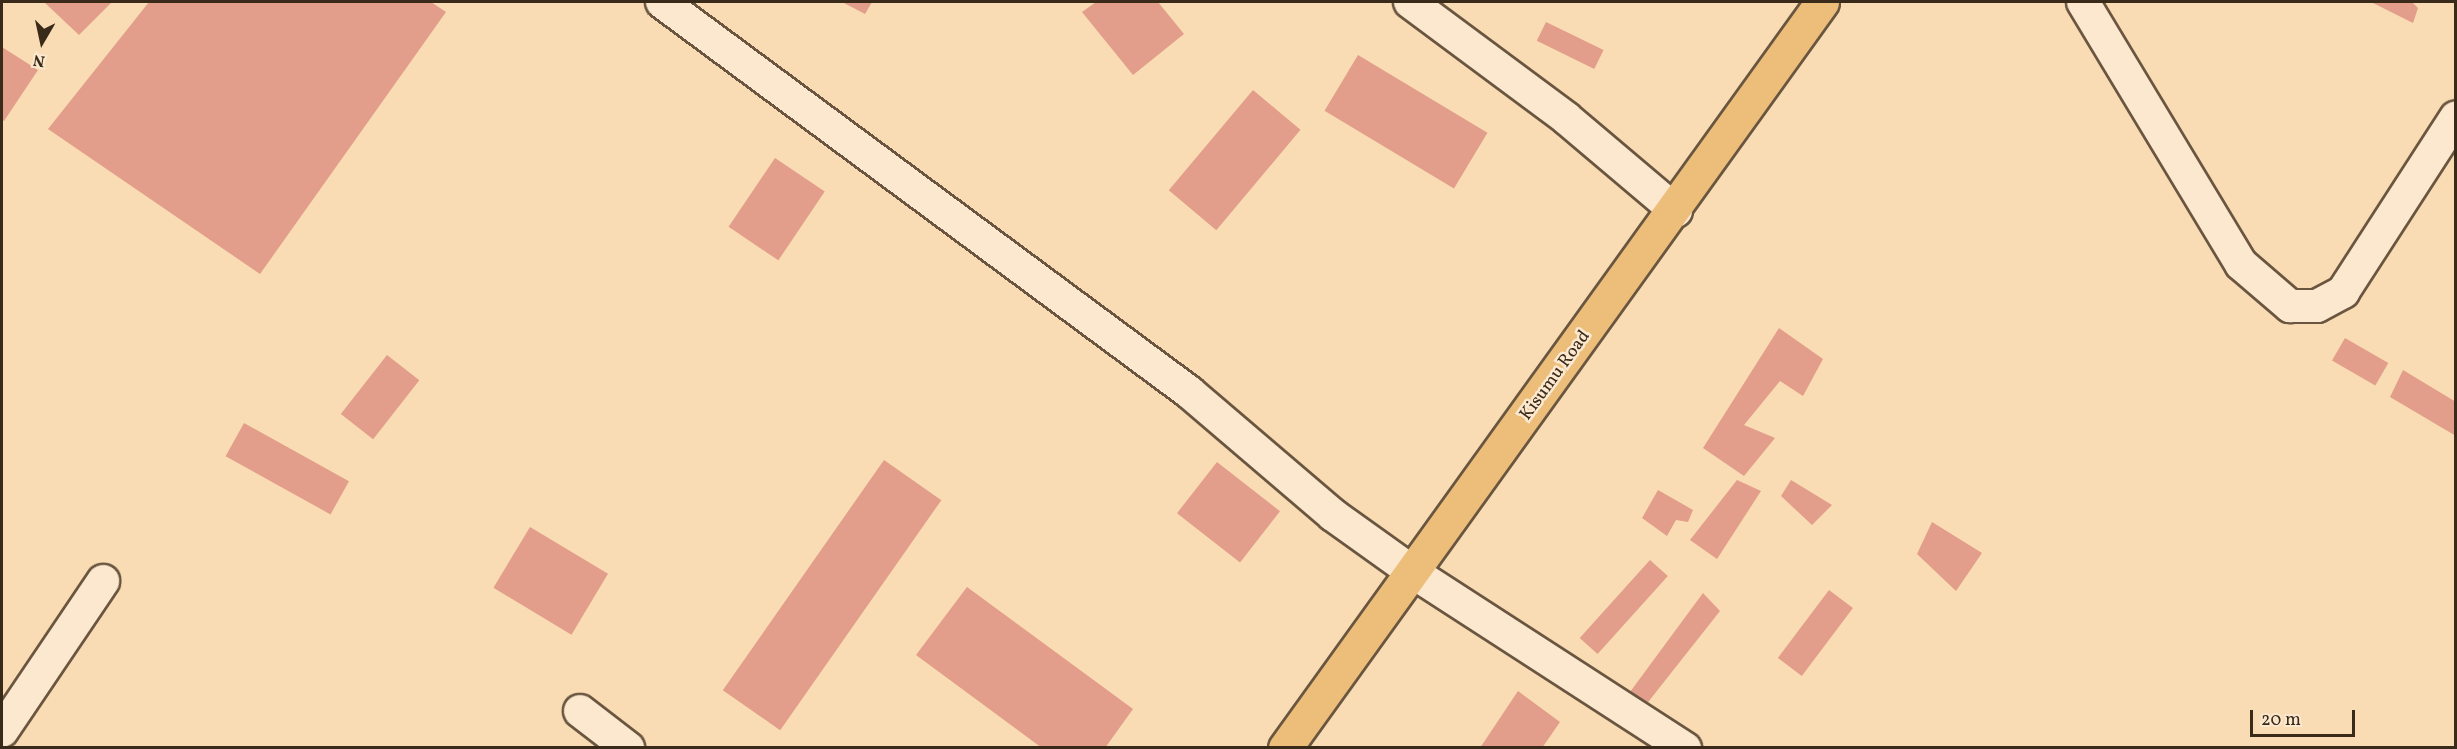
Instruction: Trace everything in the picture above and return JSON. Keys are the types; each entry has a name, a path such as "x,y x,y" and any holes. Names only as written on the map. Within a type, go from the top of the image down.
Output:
{"highway":[{"name":"Kisumu Road","path":"1285,747 1676,211 1822,2"}],"street":[{"path":"662,2 1179,384 1333,515 1414,573 1685,747"},
{"path":"1410,2 1566,118 1676,211"},
{"path":"2083,2 2241,264 2290,306 2317,306 2343,292 2456,117"},
{"path":"2,730 103,581"},
{"path":"580,711 628,747"}],"building":[{"path":"44,2 112,2 79,35"},
{"path":"149,2 431,2 446,12 260,274 48,129"},
{"path":"842,2 872,2 865,14"},
{"path":"1096,2 1158,2 1184,34 1133,75 1082,12"},
{"path":"2371,2 2412,2 2418,8 2413,23"},
{"path":"1546,22 1604,50 1594,69 1537,41"},
{"path":"2,47 38,70 4,121 2,120"},
{"path":"1358,55 1487,133 1454,188 1325,111"},
{"path":"1253,90 1300,130 1216,230 1169,190"},
{"path":"775,158 825,192 778,260 729,227"},
{"path":"1779,328 1823,359 1803,396 1780,381 1744,425 1775,438 1744,476 1703,448"},
{"path":"2345,338 2388,363 2375,386 2332,361"},
{"path":"387,355 419,380 373,439 341,414"},
{"path":"2403,370 2456,402 2456,436 2390,397"},
{"path":"244,423 349,481 331,514 226,456"},
{"path":"884,460 941,500 780,730 723,690"},
{"path":"1217,462 1280,511 1240,562 1177,513"},
{"path":"1737,480 1761,491 1717,559 1690,540"},
{"path":"1791,480 1832,505 1812,525 1781,496"},
{"path":"1658,490 1693,510 1688,522 1676,520 1667,536 1642,518"},
{"path":"1932,522 1982,553 1956,591 1917,554"},
{"path":"530,527 608,574 571,635 493,588"},
{"path":"1650,560 1668,576 1598,654 1580,638"},
{"path":"967,587 1133,709 1105,748 1042,748 916,655"},
{"path":"1829,590 1853,608 1802,676 1778,658"},
{"path":"1703,593 1720,611 1645,706 1630,692"},
{"path":"1518,691 1560,722 1542,748 1480,748"}]}
